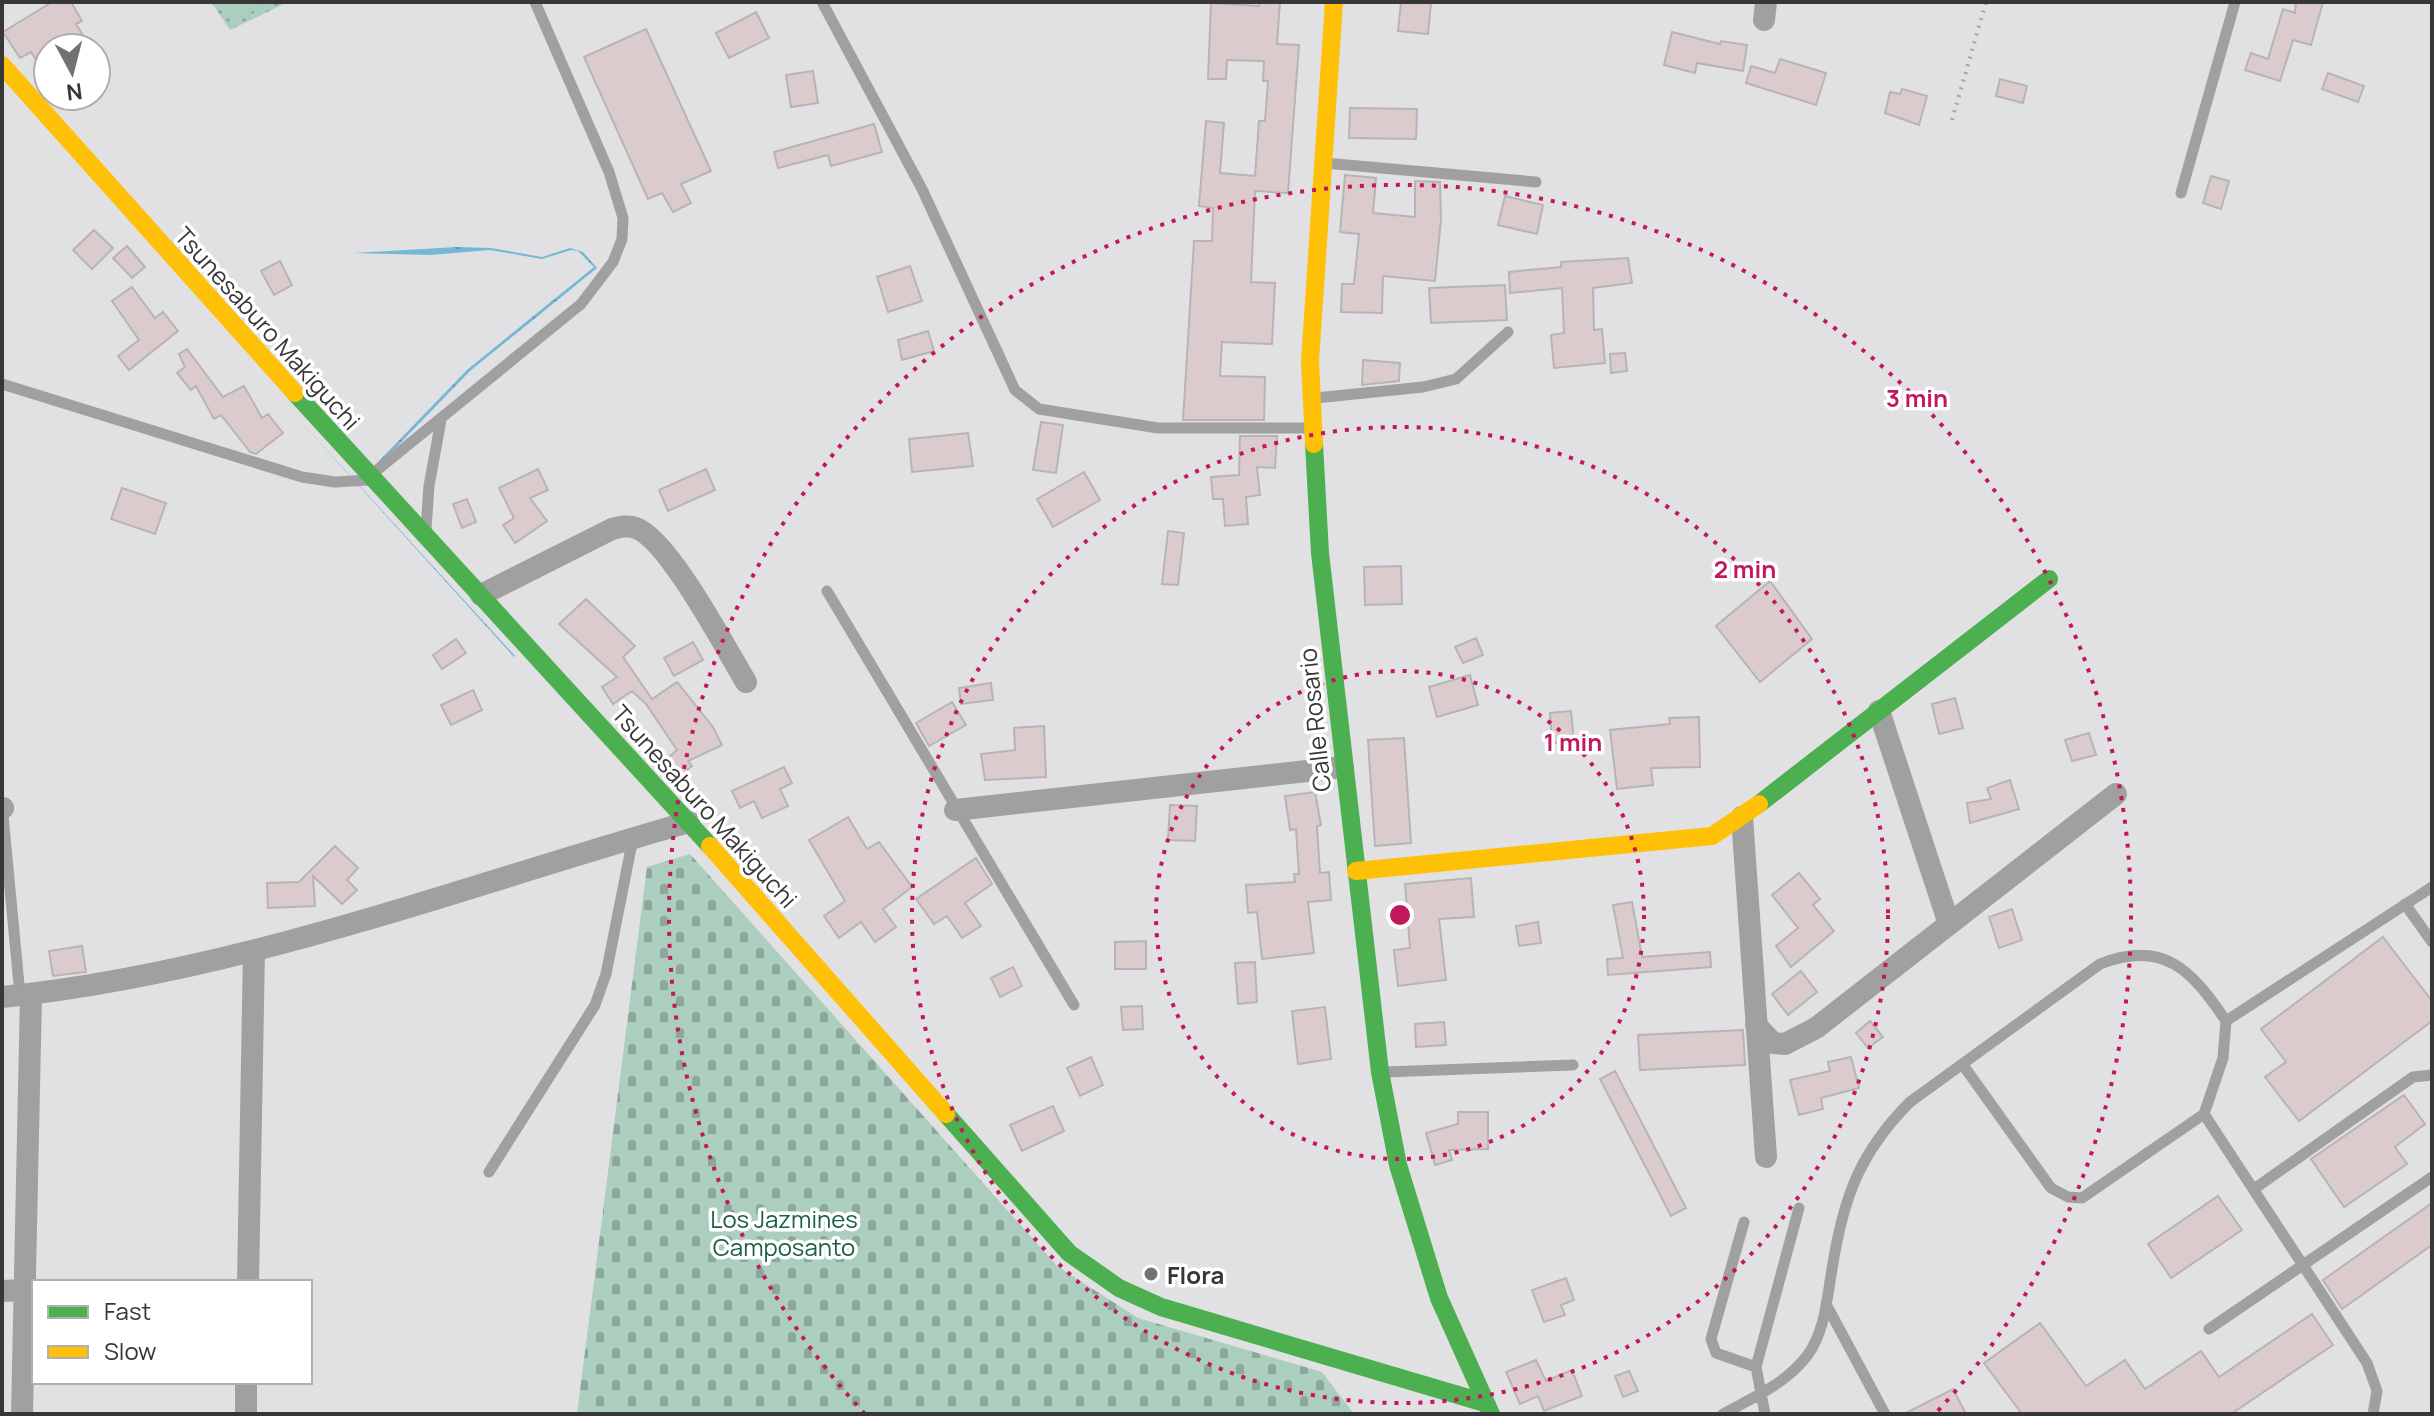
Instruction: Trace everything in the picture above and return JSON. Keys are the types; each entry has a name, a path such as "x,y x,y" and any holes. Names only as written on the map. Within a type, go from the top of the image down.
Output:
{"street":[{"name":"Calle Rosario","path":"1334,2 1310,361 1320,553 1343,767 1380,1072 1398,1165 1439,1298 1488,1411"},
{"name":"Tsunesaburo Makiguchi","path":"2,65 372,478 689,822 1069,1253 1119,1288 1161,1307 1488,1411"},
{"path":"481,595 612,529 625,526 639,529 674,565 746,682"},
{"path":"1356,871 1712,836 1742,817 2049,579"},
{"path":"1879,711 1949,924"},
{"path":"955,810 1343,767"},
{"path":"1756,1025 1773,1043 1799,1038 2116,794"},
{"path":"1742,817 1766,1157"},
{"path":"22,1414 13,1291 18,996 254,951 689,822"},
{"path":"248,1280 254,951"},
{"path":"246,1384 246,1414"}],"lane":[{"path":"2,384 302,477 335,482 372,478 581,304 613,262 622,239 623,218 609,172 535,2"},
{"path":"822,2 922,189 1015,390 1026,401 1039,409 1158,428 1313,428"},
{"path":"2181,193 2235,2"},
{"path":"1321,162 1536,182"},
{"path":"1312,399 1456,379 1508,332"},
{"path":"426,534 429,486 442,419"},
{"path":"827,591 1074,1005"},
{"path":"2,806 18,996"},
{"path":"489,1172 595,1005 606,974 633,838"},
{"path":"2226,1021 2432,887"},
{"path":"2405,904 2432,942"},
{"path":"1723,1414 1778,1386 1807,1355 1818,1337 1842,1213 1859,1167 1886,1126 1910,1102 2100,964 2120,957 2145,954 2167,958 2189,974 2226,1021 2223,1058 2204,1114 2082,1198 2068,1197 2051,1188 1963,1065"},
{"path":"1380,1072 1573,1065"},
{"path":"2254,1189 2413,1077 2432,1075"},
{"path":"2204,1114 2367,1363 2377,1391 2373,1414"},
{"path":"2209,1329 2432,1177"},
{"path":"1765,1414 1756,1367 1799,1208"},
{"path":"1744,1222 1711,1339 1716,1353 1756,1367"},
{"path":"1826,1304 1885,1414"}],"path":[{"path":"1952,120 1986,2"}],"green space":[{"path":"211,2 288,2 230,30"},
{"path":"219,2 267,2 233,24"},
{"name":"Los Jazmines Camposanto","path":"690,854 1057,1266 1138,1318 1322,1372 1354,1414 577,1414 647,867"}],"water":[{"path":"491,248 542,257 570,248 583,252 597,268 470,371 379,465 377,463 468,369 594,267 578,251 571,250 542,259 490,250 430,255 354,253"},
{"path":"293,413 515,656 514,657"}],"building":[{"path":"52,2 71,2 82,21 76,24 81,32 32,32 32,54 20,58 3,32"},
{"path":"1259,2 1280,2 1277,44 1299,45 1288,193 1255,191 1251,282 1275,283 1272,344 1222,342 1220,376 1265,377 1264,420 1183,420 1194,241 1212,241 1213,208 1199,206 1206,121 1224,123 1220,173 1255,176 1259,121 1265,121 1268,81 1263,81 1264,61 1227,60 1226,79 1208,79 1211,3 1259,6"},
{"path":"1401,2 1431,2 1428,34 1398,31"},
{"path":"2296,2 2323,2 2311,45 2293,40 2280,81 2245,70 2251,53 2268,59 2283,9 2295,13"},
{"path":"756,12 769,38 729,58 716,33"},
{"path":"646,29 711,171 681,184 691,203 673,212 662,193 648,199 584,57"},
{"path":"1672,32 1720,44 1721,41 1747,45 1743,71 1697,63 1695,73 1664,65"},
{"path":"1780,59 1826,73 1816,105 1746,83 1751,66 1775,73"},
{"path":"813,71 818,103 791,107 786,75"},
{"path":"2328,73 2364,86 2358,102 2322,89"},
{"path":"2000,79 2027,86 2023,103 1996,96"},
{"path":"1902,89 1927,96 1919,125 1885,113 1890,92 1900,94"},
{"path":"1350,108 1417,109 1416,139 1349,138"},
{"path":"874,124 882,152 831,166 828,155 778,168 774,152"},
{"path":"1345,175 1376,178 1373,213 1415,217 1415,181 1440,182 1441,219 1435,281 1383,276 1382,313 1341,312 1342,284 1354,284 1359,234 1340,232"},
{"path":"2211,176 2229,181 2221,209 2203,203"},
{"path":"1505,196 1543,205 1537,234 1498,225"},
{"path":"94,230 113,248 92,269 73,250"},
{"path":"127,246 145,267 132,278 113,258"},
{"path":"1628,258 1632,283 1593,288 1594,330 1602,329 1605,363 1554,368 1551,335 1564,333 1562,288 1510,293 1509,272 1561,267 1561,262"},
{"path":"280,261 292,285 274,295 261,271"},
{"path":"910,266 922,301 888,312 877,277"},
{"path":"1505,285 1507,320 1431,323 1429,288"},
{"path":"132,287 155,318 163,312 178,331 129,370 118,356 139,340 112,301"},
{"path":"928,331 934,351 902,360 898,340"},
{"path":"187,349 223,397 244,386 262,418 268,414 283,433 256,454 250,452 221,415 214,419 196,386 191,390 177,373 185,367 179,354"},
{"path":"1625,353 1627,371 1611,373 1610,354"},
{"path":"1363,360 1400,363 1399,381 1362,385"},
{"path":"1041,422 1063,425 1056,473 1033,470"},
{"path":"968,433 973,466 912,472 909,439"},
{"path":"1240,436 1277,436 1275,468 1257,467 1260,495 1246,497 1248,524 1225,526 1223,499 1213,499 1211,477 1239,475"},
{"path":"538,469 548,490 530,498 547,521 515,543 503,525 514,518 499,488"},
{"path":"706,469 715,490 668,511 659,490"},
{"path":"1084,472 1100,500 1053,527 1037,499"},
{"path":"122,488 166,503 155,534 111,519"},
{"path":"467,499 476,522 462,528 453,504"},
{"path":"1168,531 1184,533 1178,585 1162,584"},
{"path":"1401,566 1402,604 1365,605 1364,567"},
{"path":"1770,581 1812,639 1760,682 1716,626"},
{"path":"586,599 635,646 623,657 652,699 677,682 713,727 722,745 688,761 692,766 675,779 660,764 677,750 646,704 632,691 613,704 602,687 617,677 559,624"},
{"path":"1476,638 1483,655 1463,663 1455,647"},
{"path":"456,639 466,653 442,669 433,655"},
{"path":"693,642 703,660 674,676 664,658"},
{"path":"1470,675 1478,705 1437,717 1429,687"},
{"path":"991,683 993,700 961,704 959,688"},
{"path":"473,690 482,710 451,725 441,705"},
{"path":"1955,698 1963,728 1939,734 1932,704"},
{"path":"952,702 966,725 929,746 916,723"},
{"path":"1571,711 1574,742 1552,743 1550,713"},
{"path":"1699,717 1700,767 1651,768 1653,785 1617,789 1610,730 1670,724 1669,718"},
{"path":"1044,726 1046,777 985,780 981,754 1015,750 1014,728"},
{"path":"2089,733 2096,755 2072,761 2065,740"},
{"path":"1404,738 1411,843 1375,846 1368,740"},
{"path":"784,767 792,783 780,789 788,806 762,818 754,801 740,808 732,791"},
{"path":"2010,780 2019,809 1970,823 1967,803 1991,799 1987,788"},
{"path":"1315,792 1321,825 1317,826 1320,873 1329,872 1331,900 1308,902 1314,953 1262,959 1257,912 1248,913 1246,885 1295,882 1294,874 1299,874 1296,829 1290,830 1285,796"},
{"path":"1170,805 1197,806 1195,841 1168,840"},
{"path":"848,817 867,849 879,842 912,887 883,909 896,927 875,942 861,922 839,938 824,916 845,901 809,840"},
{"path":"335,846 358,868 347,880 357,890 342,904 313,876 315,906 268,908 267,883 299,882"},
{"path":"976,858 992,884 965,903 981,926 962,938 947,916 934,924 916,899"},
{"path":"1799,873 1820,899 1813,905 1834,931 1791,967 1776,946 1798,928 1772,895"},
{"path":"1471,878 1474,917 1439,919 1446,980 1398,986 1394,950 1410,948 1405,884"},
{"path":"1632,902 1642,957 1710,952 1711,967 1608,975 1607,959 1623,958 1613,905"},
{"path":"2012,909 2022,940 1999,948 1989,917"},
{"path":"1538,922 1541,943 1519,946 1516,926"},
{"path":"2383,937 2432,1001 2432,1021 2299,1121 2265,1077 2286,1062 2261,1029"},
{"path":"1146,941 1146,969 1115,969 1115,942"},
{"path":"82,946 86,972 53,976 49,951"},
{"path":"1255,962 1257,1002 1238,1004 1235,963"},
{"path":"1013,967 1022,986 1000,997 991,978"},
{"path":"1801,971 1817,992 1788,1015 1772,994"},
{"path":"1142,1006 1143,1029 1123,1030 1121,1007"},
{"path":"1325,1007 1331,1059 1298,1064 1292,1011"},
{"path":"1870,1021 1883,1037 1868,1048 1856,1033"},
{"path":"1444,1022 1446,1045 1416,1047 1415,1024"},
{"path":"1743,1030 1745,1065 1640,1070 1638,1035"},
{"path":"1091,1057 1103,1085 1080,1096 1067,1068"},
{"path":"1851,1057 1859,1088 1821,1098 1823,1109 1799,1115 1790,1080 1830,1071 1828,1062"},
{"path":"1615,1071 1686,1208 1671,1216 1600,1079"},
{"path":"2404,1095 2425,1124 2395,1147 2407,1164 2344,1207 2311,1159"},
{"path":"1053,1106 1064,1131 1022,1151 1010,1125"},
{"path":"1458,1112 1488,1112 1488,1149 1449,1150 1452,1160 1435,1165 1426,1133 1458,1124"},
{"path":"2218,1196 2242,1230 2171,1278 2148,1244"},
{"path":"2432,1203 2432,1245 2342,1309 2323,1280"},
{"path":"1566,1278 1574,1300 1561,1305 1565,1315 1544,1322 1532,1290"},
{"path":"2312,1314 2333,1345 2231,1414 2022,1414 1984,1363 2040,1323 2086,1386 2125,1360 2145,1389 2201,1351 2219,1377"},
{"path":"1536,1360 1546,1381 1572,1370 1582,1396 1544,1411 1538,1396 1520,1404 1506,1372"},
{"path":"1629,1371 1638,1391 1623,1397 1615,1376"},
{"path":"1953,1389 1966,1414 1904,1414"}],"traffic: fast":[{"path":"295,393 710,846"},
{"path":"1314,444 1320,553 1380,1072 1398,1165 1439,1298 1491,1414"},
{"path":"1759,804 2049,579"},
{"path":"946,1114 1069,1253 1119,1288 1161,1307 1485,1403"}],"traffic: slow":[{"path":"1314,444 1310,361 1334,2"},
{"path":"2,65 295,393"},
{"path":"1356,871 1712,836 1759,804"},
{"path":"710,846 946,1114"}],"place":[{"name":"Flora","path":"1151,1274"}]}
